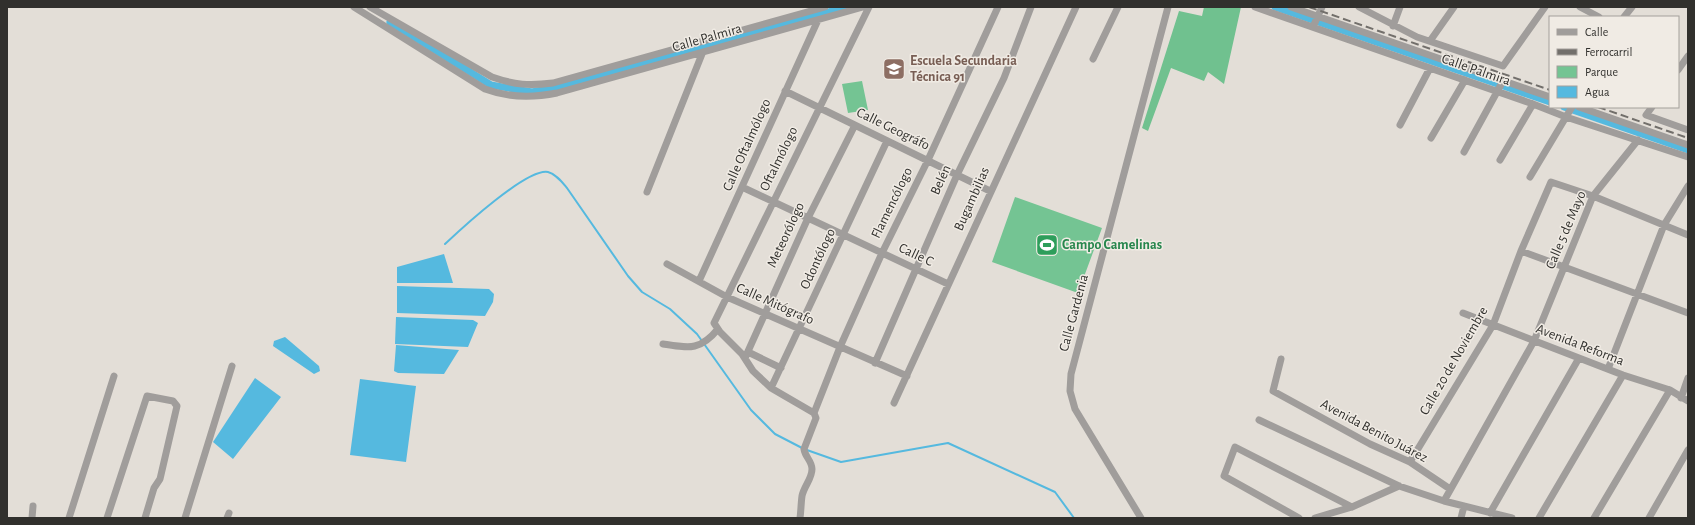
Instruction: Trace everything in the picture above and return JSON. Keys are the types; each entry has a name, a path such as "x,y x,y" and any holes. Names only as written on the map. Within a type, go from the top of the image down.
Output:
{"street":[{"name":"Calle Palmira","path":"354,7 485,89 498,94 519,97 557,93 702,54 863,7"},
{"path":"370,7 492,77 513,84 532,86 553,83 825,7"},
{"name":"Oftalmólogo","path":"663,344 693,348 703,343 716,326 727,297 818,108 869,7"},
{"name":"Flamencólogo","path":"800,518 802,495 811,476 812,467 804,449 815,425 816,418 814,413 840,347 882,253 928,160 998,7"},
{"name":"Belén","path":"875,363 957,175 1004,78 1031,7"},
{"name":"Bugambilias","path":"894,403 990,191 1076,7"},
{"path":"1092,59 1118,7"},
{"name":"Calle Gardenia","path":"1141,518 1075,408 1070,391 1071,374 1168,7"},
{"name":"Calle Palmira","path":"1255,7 1533,104 1549,107"},
{"path":"1291,7 1549,97"},
{"path":"1313,26 1322,7"},
{"path":"1359,7 1407,33 1504,66 1546,7"},
{"path":"1393,26 1400,7"},
{"path":"1430,41 1454,7"},
{"path":"1580,7 1597,16"},
{"path":"1625,16 1632,7"},
{"name":"Calle Oftalmólogo","path":"699,281 818,20"},
{"path":"647,192 702,54"},
{"path":"1423,65 1428,55"},
{"path":"1679,67 1688,56"},
{"path":"1400,125 1430,68"},
{"path":"1431,138 1465,80"},
{"path":"1464,152 1503,81"},
{"name":"Calle Geográfo","path":"785,92 990,191"},
{"path":"1500,160 1533,104"},
{"name":"Calle Palmira","path":"1554,108 1569,111 1638,140 1688,157"},
{"path":"1582,108 1688,145"},
{"path":"1651,108 1646,115 1688,130"},
{"path":"1530,177 1569,111"},
{"name":"Meteorólogo","path":"747,355 808,218 855,125"},
{"name":"Calle 5 de Mayo","path":"1450,490 1534,341 1593,196 1638,140"},
{"name":"Odontólogo","path":"772,388 887,141"},
{"name":"Calle 20 de Noviembre","path":"1410,462 1493,324 1521,251 1551,182 1593,196"},
{"path":"1608,369 1664,225 1688,186"},
{"name":"Calle C","path":"742,187 948,284"},
{"path":"1593,196 1688,234"},
{"path":"1521,251 1688,313"},
{"name":"Calle Mitógrafo","path":"667,264 727,297 906,376"},
{"name":"Avenida Reforma","path":"1463,313 1623,375 1670,390 1688,401"},
{"path":"716,326 747,355 781,368"},
{"path":"747,355 753,371 772,388 814,413"},
{"path":"1490,513 1579,358"},
{"name":"Avenida Benito Juárez","path":"1281,359 1273,391 1370,444 1410,462 1450,490"},
{"path":"185,518 232,366"},
{"path":"1539,518 1623,375"},
{"path":"69,518 114,376"},
{"path":"1681,398 1688,378"},
{"path":"1594,518 1670,390"},
{"path":"107,518 147,396 173,401 177,406 160,479 154,488 145,518"},
{"path":"1258,420 1399,486 1499,517 1512,518"},
{"path":"1299,518 1224,476 1235,447 1352,507"},
{"path":"1649,518 1688,450"},
{"path":"1315,518 1352,507 1399,486"},
{"path":"1444,500 1450,490"},
{"path":"32,518 33,506"},
{"path":"1460,518 1464,506"}],"green space":[{"path":"1204,7 1241,7 1224,84 1208,72 1204,81 1171,68 1148,131 1142,128 1179,11 1202,16"},
{"path":"862,81 868,110 848,113 842,84"},
{"name":"Campo Camelinas","path":"1015,197 1102,228 1078,293 992,262"}],"water":[{"path":"444,254 453,283 397,283 397,267"},
{"path":"397,286 489,289 494,294 493,302 485,316 397,313"},
{"path":"396,317 473,320 478,323 468,347 395,344"},
{"path":"285,337 319,366 320,371 314,374 273,346 274,341"},
{"path":"396,345 459,350 444,374 398,373 394,371"},
{"path":"255,378 281,397 233,459 213,442"},
{"path":"360,379 416,386 406,462 350,455"}],"waterway":[{"path":"390,22 491,85 532,92 563,86 846,7"},
{"path":"1275,7 1549,102"},
{"path":"1567,108 1688,150"},
{"path":"445,244 495,200 525,179 538,173 548,172 554,174 567,188 628,276 642,292 670,309 697,334 751,410 775,434 804,449 841,462 948,443 1055,492 1074,518"}],"railway":[{"path":"1309,7 1549,90"},
{"path":"1601,108 1688,138"}],"place":[{"name":"Escuela Secundaria Técnica 91","path":"894,69"},
{"name":"Campo Camelinas","path":"1047,245"}]}
